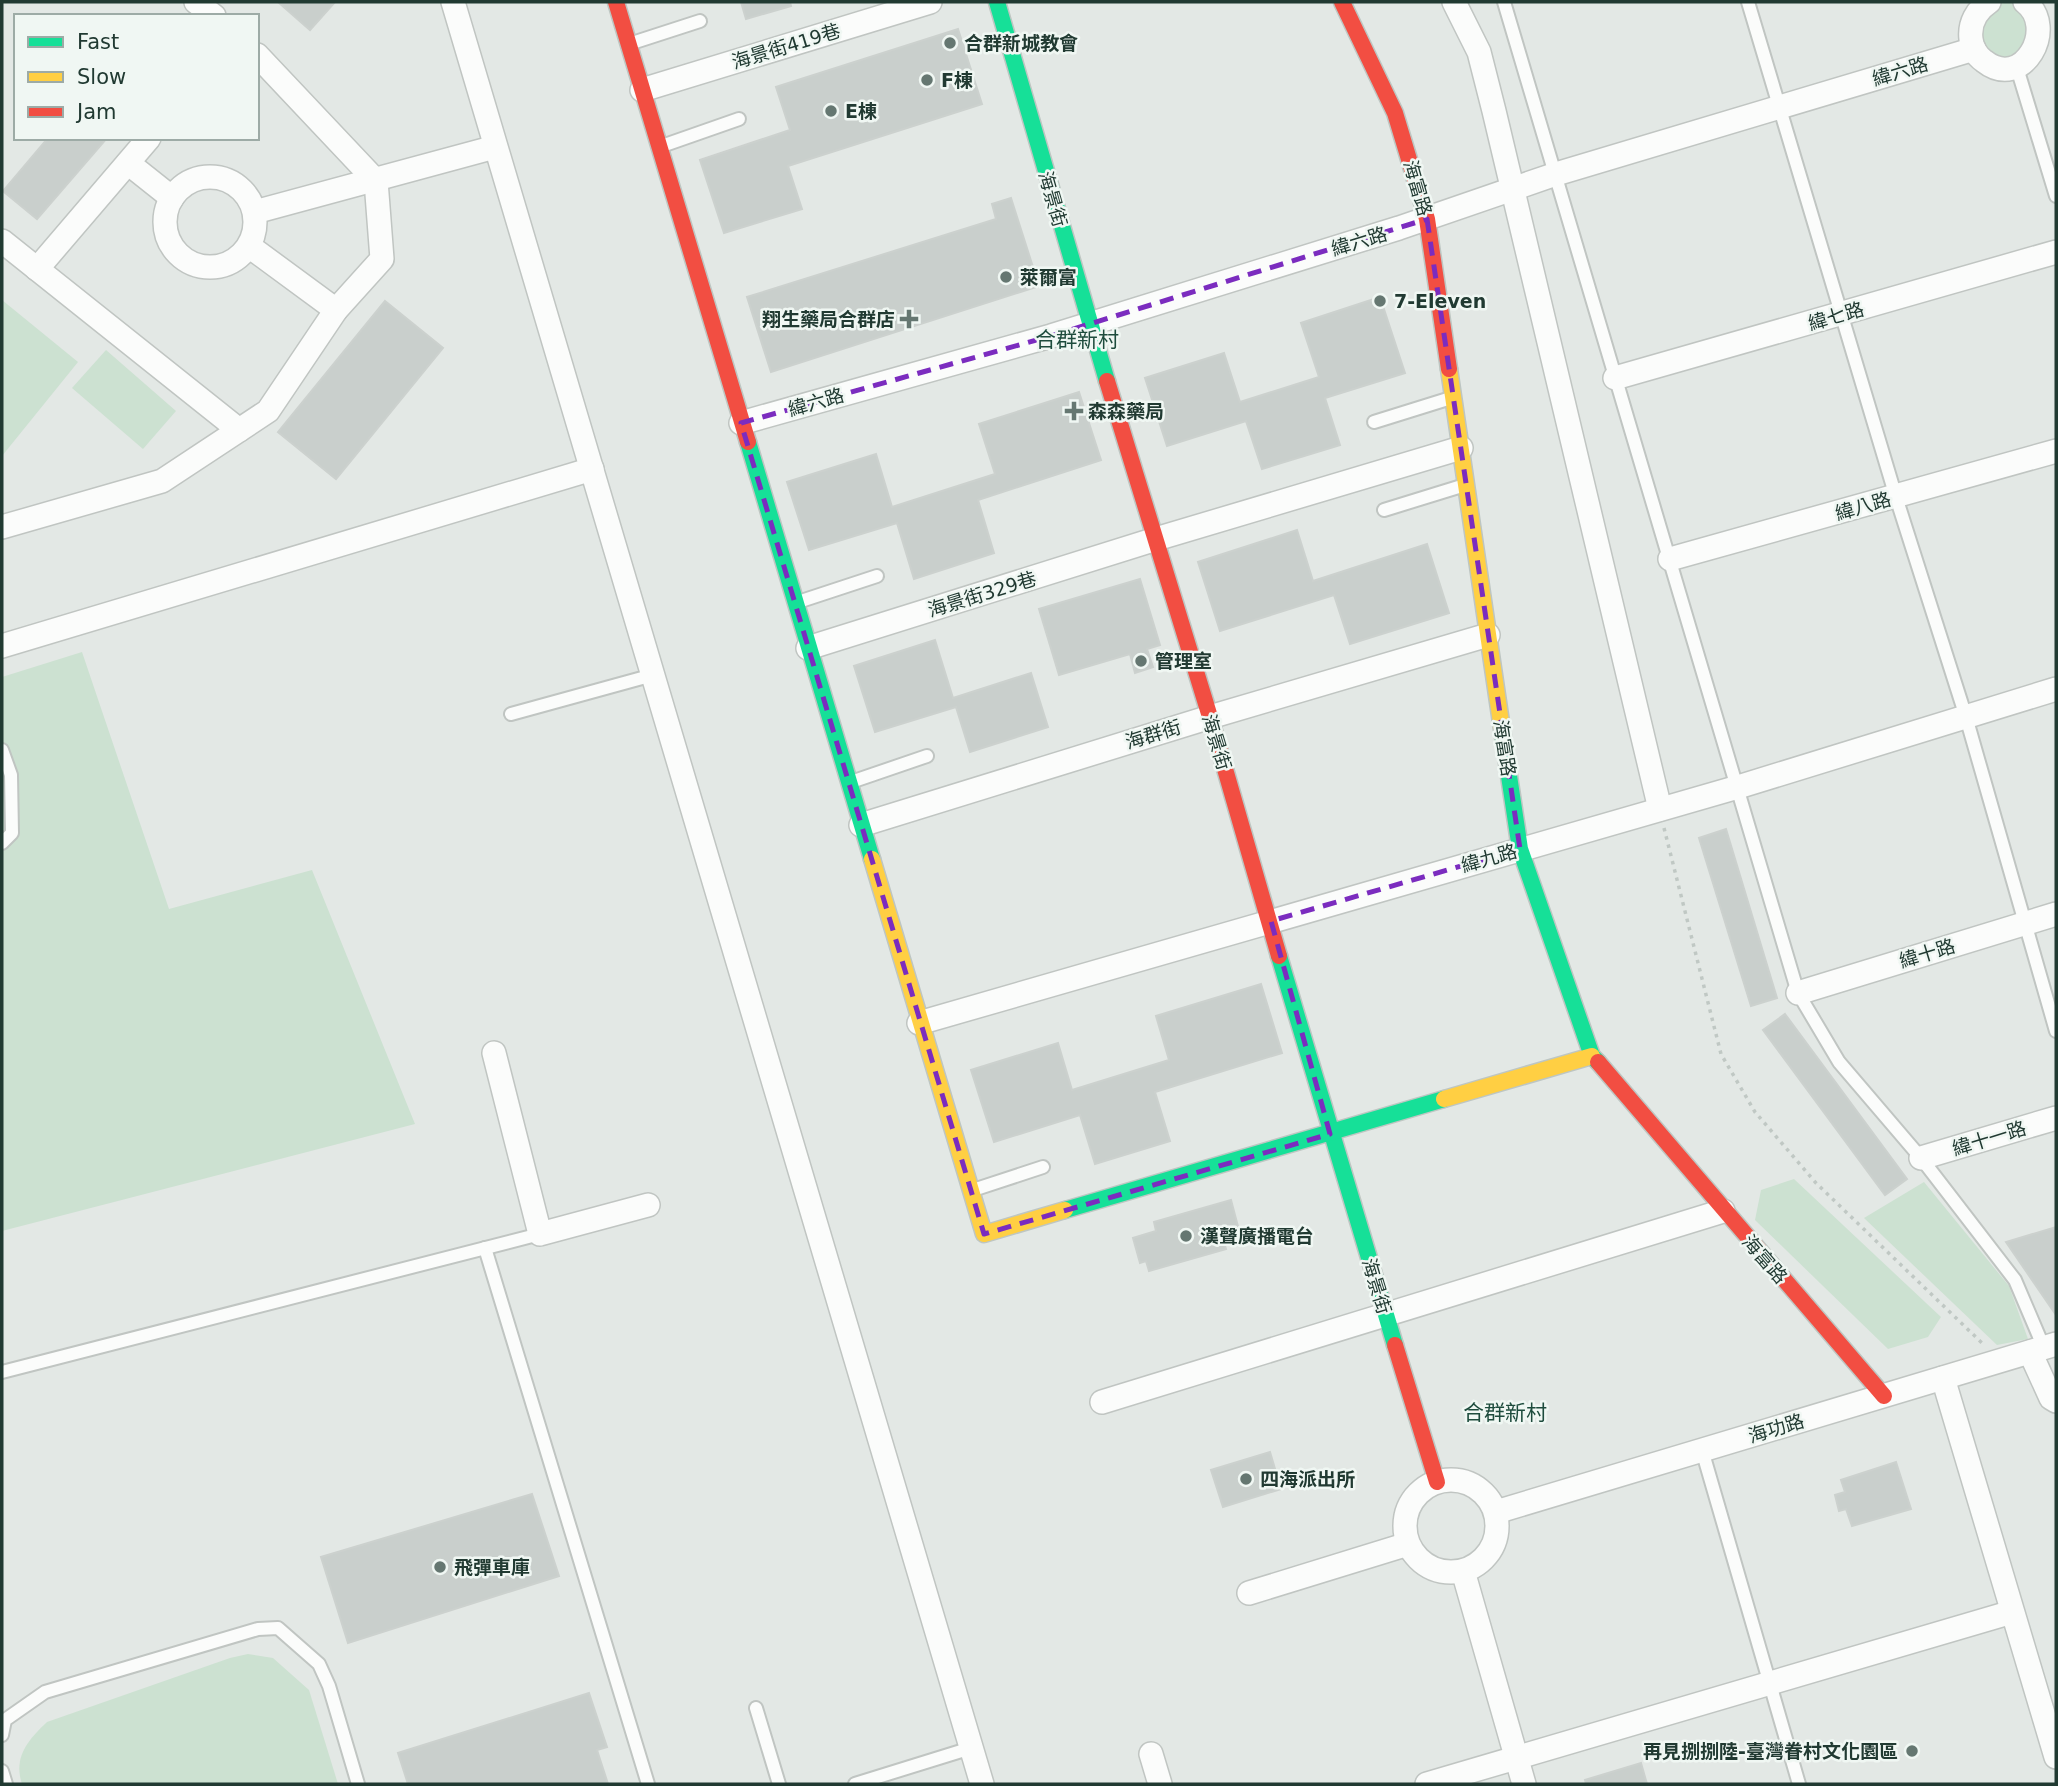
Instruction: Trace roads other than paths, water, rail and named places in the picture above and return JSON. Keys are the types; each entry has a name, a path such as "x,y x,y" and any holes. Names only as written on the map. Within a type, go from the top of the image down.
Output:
{"street":[{"path":"196,2 211,14"},
{"path":"453,2 982,1784"},
{"path":"615,2 984,1234 1592,1056"},
{"name":"海景街419巷","path":"642,90 930,2"},
{"name":"海景街","path":"997,2 1090,324 1271,921 1330,1134 1437,1482"},
{"name":"海富路","path":"1342,2 1395,113 1427,219 1520,849 1592,1056 1884,1396"},
{"path":"1454,2 1479,52 1660,809"},
{"path":"1989,2 1972,23 1974,49 1988,64 1999,68 2017,68 2036,54 2050,28 2025,2"},
{"name":"緯六路","path":"741,423 1090,324 1427,219 1556,174 1974,49"},
{"path":"2,527 162,481 268,411 336,310 382,259 376,181 259,57"},
{"path":"37,269 147,140"},
{"path":"255,212 495,147"},
{"path":"128,163 172,198"},
{"path":"196,179 225,180 244,193 255,212 254,236 248,247 233,261 213,267 186,260 168,239 166,218 172,198 182,187 196,179"},
{"path":"2,241 239,430"},
{"path":"248,247 336,310"},
{"name":"緯七路","path":"1615,377 2056,252"},
{"name":"海景街329巷","path":"808,648 1156,539 1461,448"},
{"name":"緯八路","path":"1670,559 2056,451"},
{"path":"2,646 592,469"},
{"name":"海群街","path":"860,825 1210,716 1488,635"},
{"name":"緯九路","path":"919,1023 1738,787 2056,689"},
{"name":"緯十路","path":"1798,993 2056,914"},
{"path":"494,1053 540,1234 648,1205"},
{"name":"緯十一路","path":"1921,1158 2056,1118"},
{"path":"1102,1402 1723,1211"},
{"path":"2043,1348 2051,1398 2056,1401"},
{"name":"海功路","path":"1496,1512 2043,1348"},
{"path":"1943,1378 2056,1757"},
{"path":"1437,1482 1466,1482 1484,1493 1496,1512 1498,1527 1492,1548 1477,1565 1463,1571 1437,1570 1425,1564 1408,1544 1404,1530 1406,1514 1412,1500 1423,1489 1437,1482"},
{"path":"1249,1593 1408,1544"},
{"path":"1463,1571 1524,1784"},
{"path":"1427,1784 2012,1612"},
{"path":"1151,1754 1160,1784"}],"lane":[{"path":"1504,2 1798,993 1839,1062 1921,1158 2015,1280 2043,1348"},
{"path":"1748,2 1782,107 1896,497 1966,717 2023,924 2056,1031"},
{"path":"628,44 700,21"},
{"path":"2017,68 2056,196"},
{"path":"659,147 739,119"},
{"path":"1374,422 1455,397"},
{"path":"1384,510 1466,485"},
{"path":"794,603 877,576"},
{"path":"511,714 653,675"},
{"path":"2,750 11,775 12,833 2,843"},
{"path":"848,783 927,757"},
{"path":"969,1191 1043,1167"},
{"path":"2,1372 540,1234"},
{"path":"485,1248 648,1784"},
{"path":"1702,1450 1799,1784"},
{"path":"2,1735 5,1720 45,1692 258,1629 278,1628 319,1664 329,1686 358,1784"},
{"path":"756,1708 779,1784"},
{"path":"855,1784 971,1748"},
{"path":"2,1771 6,1784"}],"place":[{"name":"合群新城教會","path":"950,43"},
{"name":"F棟","path":"927,80"},
{"name":"E棟","path":"831,111"},
{"name":"萊爾富","path":"1006,277"},
{"name":"7-Eleven","path":"1380,301"},
{"name":"翔生藥局合群店","path":"909,319"},
{"name":"森森藥局","path":"1074,411"},
{"name":"管理室","path":"1141,661"},
{"name":"漢聲廣播電台","path":"1186,1236"},
{"name":"四海派出所","path":"1246,1479"},
{"name":"飛彈車庫","path":"440,1567"},
{"name":"再見捌捌陸-臺灣眷村文化園區","path":"1912,1751"}],"district":[{"name":"合群新村","path":"1077,340"},
{"name":"合群新村","path":"1505,1413"}]}
